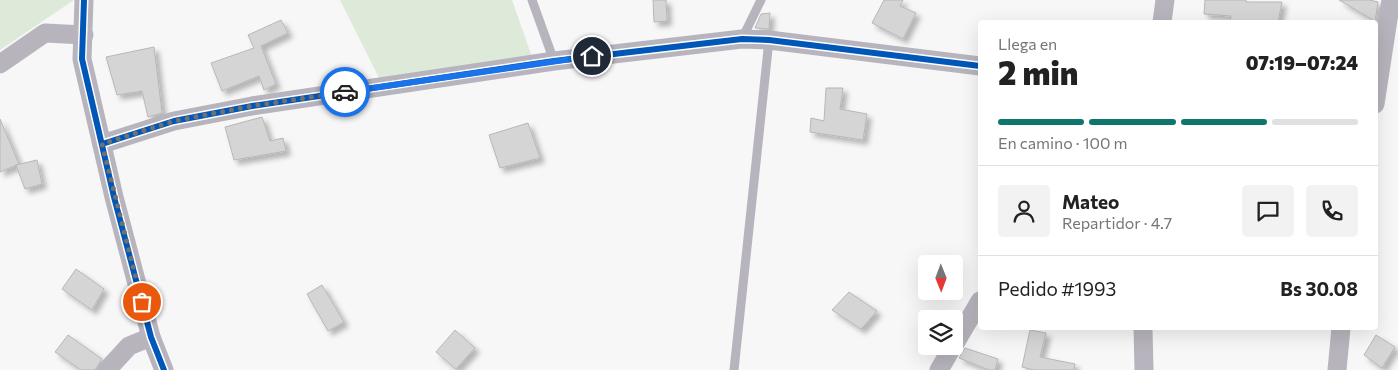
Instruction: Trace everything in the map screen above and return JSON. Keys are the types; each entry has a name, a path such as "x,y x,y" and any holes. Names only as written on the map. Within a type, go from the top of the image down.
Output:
{"street":[{"path":"84,0 82,59 151,337 164,370"},
{"path":"1162,20 1165,0"},
{"path":"1378,86 1392,0"},
{"path":"0,64 45,34 84,35"},
{"path":"102,144 174,121 252,106 554,61 742,39 769,40 978,66"},
{"path":"963,329 978,304"},
{"path":"1143,330 1144,370"},
{"path":"1337,370 1341,330"},
{"path":"107,370 129,346 151,337"},
{"path":"939,370 947,355"}],"lane":[{"path":"532,0 554,61"},
{"path":"742,39 762,0"},
{"path":"734,370 769,40"}],"green space":[{"path":"0,0 74,0 0,50"},
{"path":"340,0 512,0 532,57 381,82"}],"building":[{"path":"653,0 666,0 667,21 654,22"},
{"path":"884,0 903,0 900,6 916,13 903,39 872,23"},
{"path":"1205,0 1282,2 1278,20 1230,20 1231,16 1204,14"},
{"path":"1339,0 1370,0 1378,2 1375,20"},
{"path":"770,13 769,29 755,28 761,14"},
{"path":"281,20 288,33 261,46 276,84 264,90 259,76 222,91 211,63 254,48 248,35"},
{"path":"154,47 162,113 148,117 142,91 117,95 106,57"},
{"path":"826,88 843,88 840,109 867,114 863,140 810,132 811,118 824,121"},
{"path":"262,117 270,141 283,138 286,151 234,160 225,127"},
{"path":"0,119 19,164 0,172"},
{"path":"528,123 540,158 500,168 489,135"},
{"path":"37,160 42,184 25,189 16,165"},
{"path":"76,269 104,289 92,310 62,289"},
{"path":"322,285 344,322 328,331 307,294"},
{"path":"849,292 877,311 861,329 832,310"},
{"path":"455,330 475,348 456,369 436,352"},
{"path":"1030,330 1046,333 1040,357 1075,364 1074,370 1034,370 1022,367"},
{"path":"68,335 102,359 95,370 81,370 55,352"},
{"path":"1376,335 1395,347 1382,368 1364,355"},
{"path":"965,348 998,359 995,370 989,370 959,358 963,355"}],"cycle path":[{"path":"84,0 82,59 114,197 151,337 164,370"},
{"path":"102,144 174,121 252,106 554,61 742,39 769,40 978,66"}],"way so far":[{"path":"142,302 102,144 174,121 252,106 345,92"}],"route":[{"path":"345,92 592,56"}]}
